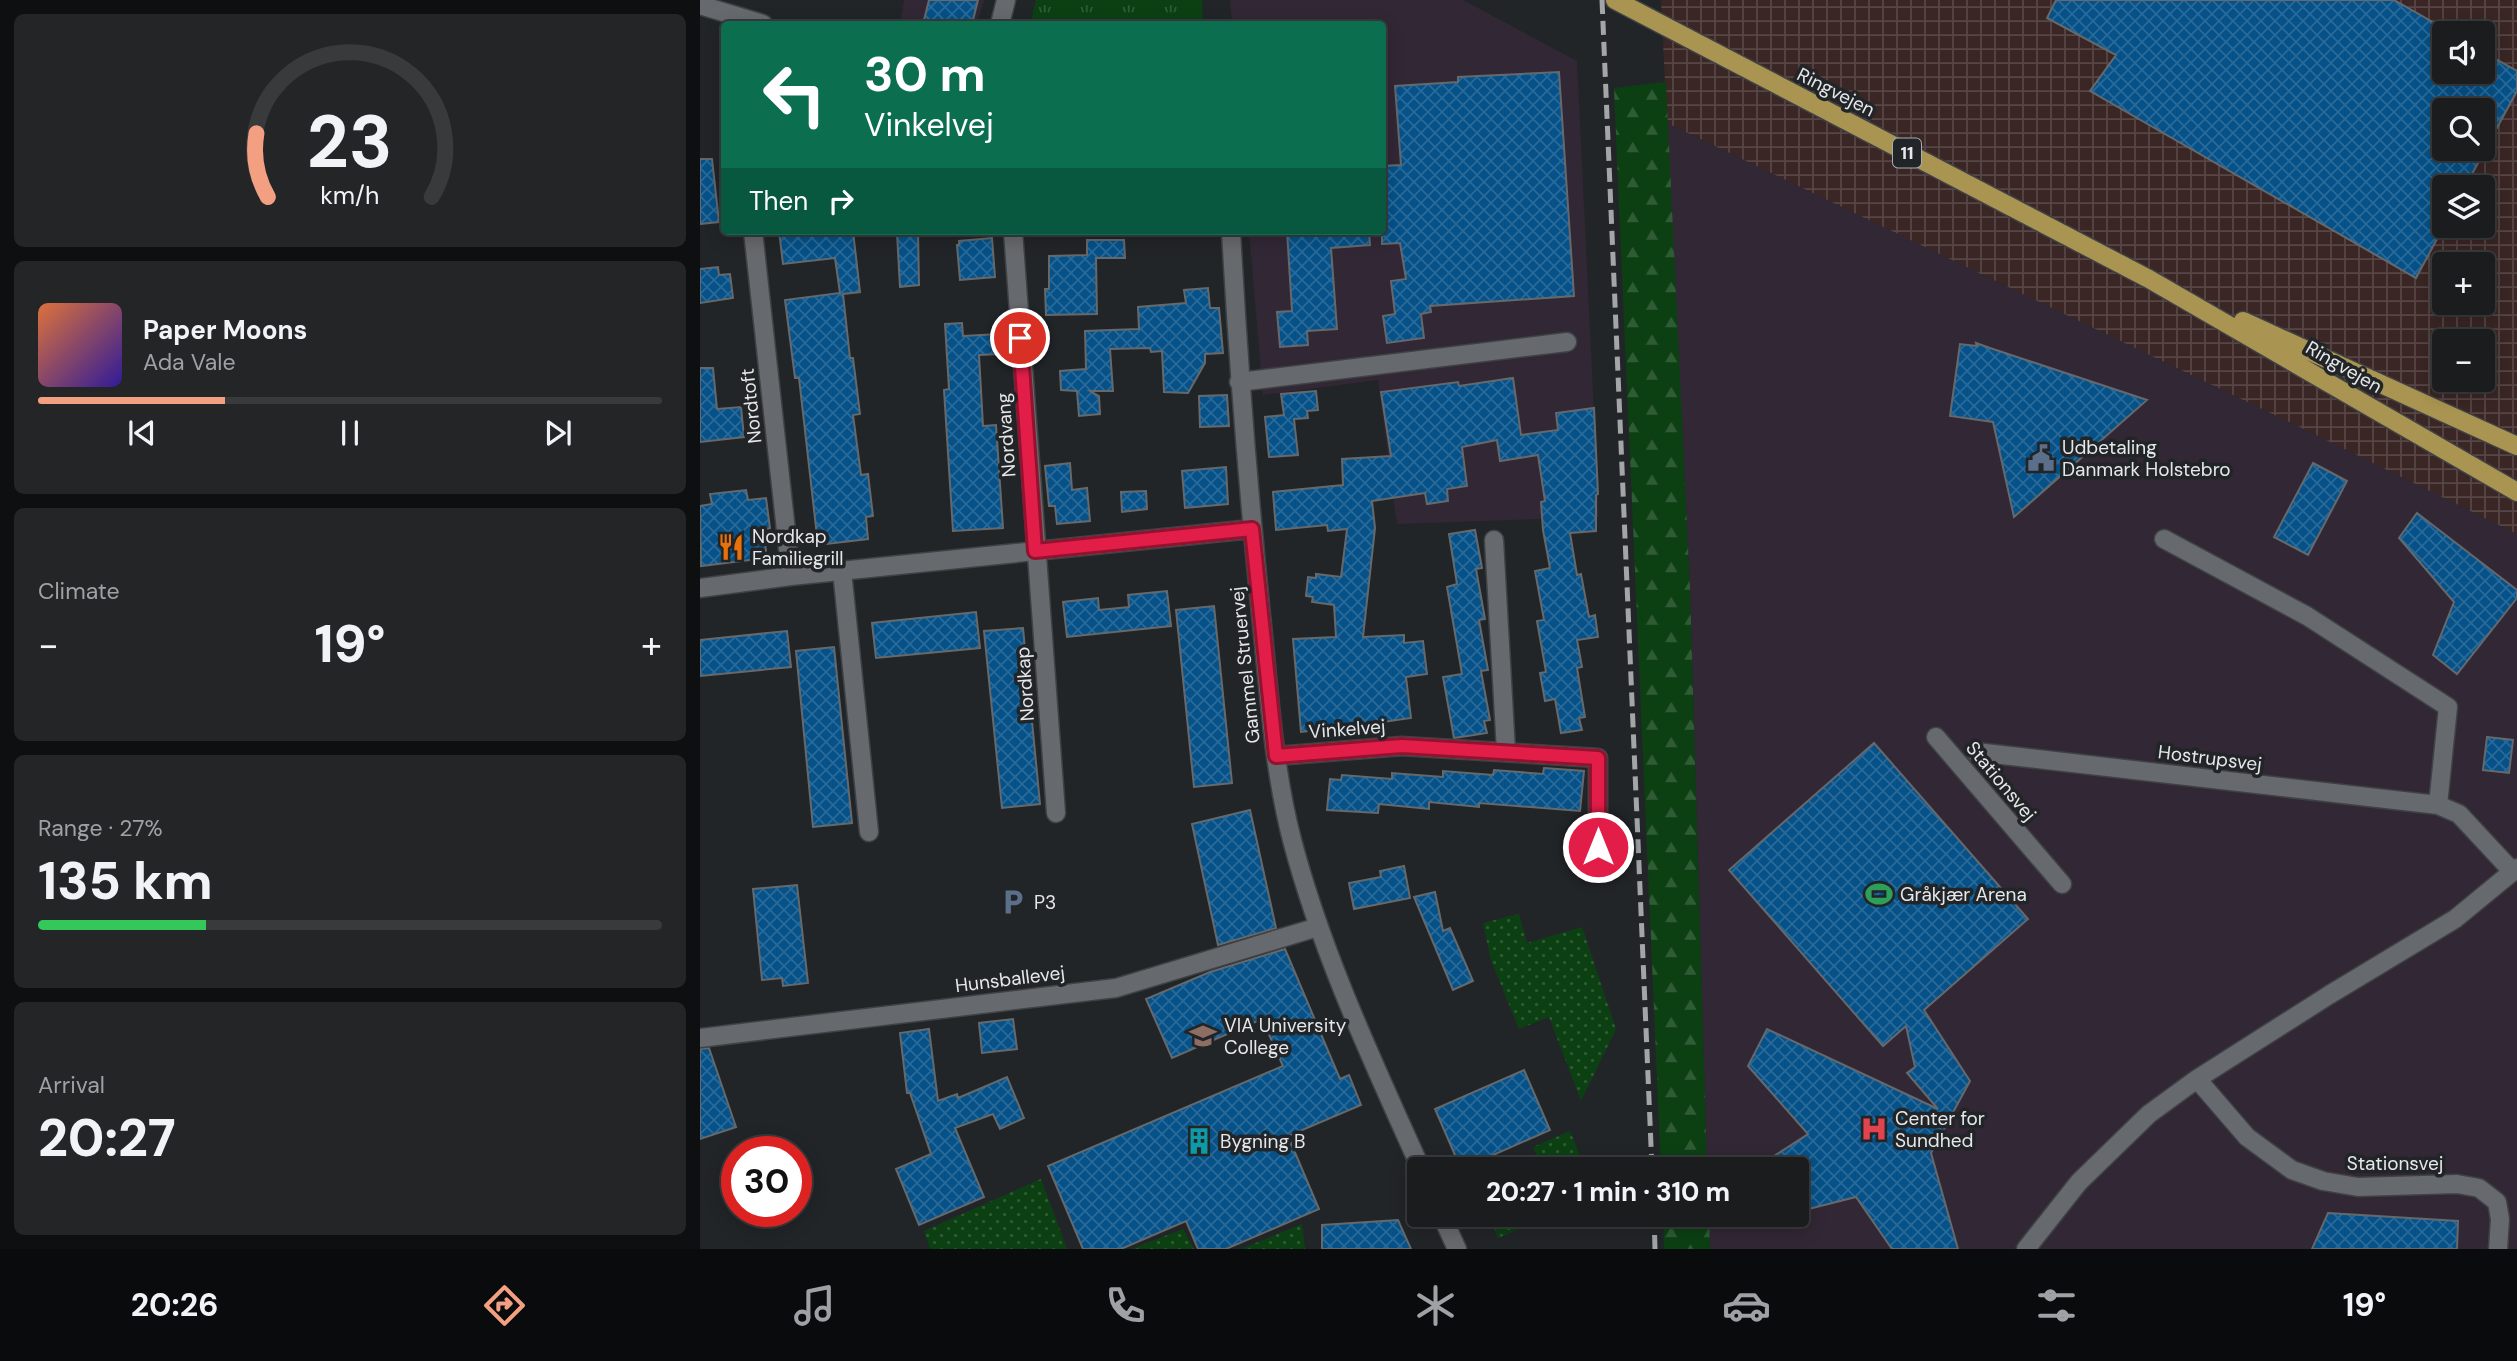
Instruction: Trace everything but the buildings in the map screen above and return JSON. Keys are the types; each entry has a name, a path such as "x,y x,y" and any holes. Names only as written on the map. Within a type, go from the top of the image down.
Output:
{"main road":[{"name":"Ringvejen","path":"1615,0 2149,279 2517,492"},
{"name":"Ringvejen","path":"2149,279 2517,446"}],"street":[{"path":"1001,21 1006,0"},
{"path":"700,5 730,19"},
{"name":"Nordtoft","path":"753,235 791,576"},
{"name":"Nordvang","path":"1013,235 1035,551"},
{"name":"Gammel Struervej","path":"1231,235 1239,382 1252,529 1276,756 1292,838 1318,927 1416,1157"},
{"path":"1239,382 1567,342"},
{"path":"700,588 791,576 1252,529"},
{"path":"2164,539 2307,616 2448,706 2438,805"},
{"path":"1494,540 1506,751"},
{"name":"Nordkap","path":"1035,551 1056,813"},
{"path":"842,571 869,832"},
{"name":"Stationsvej","path":"1936,737 2062,884"},
{"name":"Vinkelvej","path":"1276,756 1402,746 1598,758 1598,847"},
{"name":"Hostrupsvej","path":"1976,751 2438,805 2459,814 2515,870"},
{"path":"2026,1249 2079,1182 2148,1114 2197,1079 2392,955 2455,919 2515,870"},
{"name":"Hunsballevej","path":"700,1038 1116,988 1318,927"},
{"name":"Stationsvej","path":"2197,1079 2247,1137 2292,1170 2323,1181 2358,1187 2457,1184 2479,1188 2497,1202 2500,1219 2498,1249"},
{"path":"1447,1227 1457,1249"}],"shaded area":[{"path":"904,0 984,0 978,21 900,21"},
{"path":"1230,0 1463,0 1577,61 1599,517 1397,524 1378,380 1263,395 1249,235 1386,235 1386,21 1232,21"},
{"path":"1661,0 2517,0 2517,534 1667,123"},
{"path":"1667,123 2517,534 2517,1249 1710,1249 1709,1227 1809,1227 1809,1157 1707,1157 1690,588"}],"green space":[{"path":"1036,0 1202,0 1203,21 1031,21"},
{"path":"1666,82 1690,588 1707,1157 1660,1157 1614,88"},
{"path":"1519,914 1527,943 1582,927 1616,1029 1581,1101 1549,1017 1519,1029 1491,960 1483,923"},
{"path":"1570,1131 1581,1157 1537,1157 1533,1147"},
{"path":"1041,1179 1067,1249 930,1249 924,1231"},
{"path":"1302,1224 1305,1249 1241,1249"},
{"path":"1494,1227 1524,1227 1498,1238"},
{"path":"1663,1227 1709,1227 1710,1249 1664,1249"},
{"path":"1183,1229 1194,1249 1131,1249"}],"railway":[{"path":"1602,0 1651,1157"},
{"path":"1654,1227 1655,1249"}],"place":[{"name":"Udbetaling Danmark Holstebro","path":"2041,458"},
{"name":"Nordkap Familiegrill","path":"731,547"},
{"name":"Gråkjær Arena","path":"1879,894"},
{"name":"P3","path":"1013,902"},
{"name":"VIA University College","path":"1203,1036"},
{"name":"Center for Sundhed","path":"1874,1129"},
{"name":"Bygning B","path":"1199,1141"}],"route":[{"path":"1020,338 1035,551 1252,529 1276,756 1402,746 1598,758 1598,847"}]}
